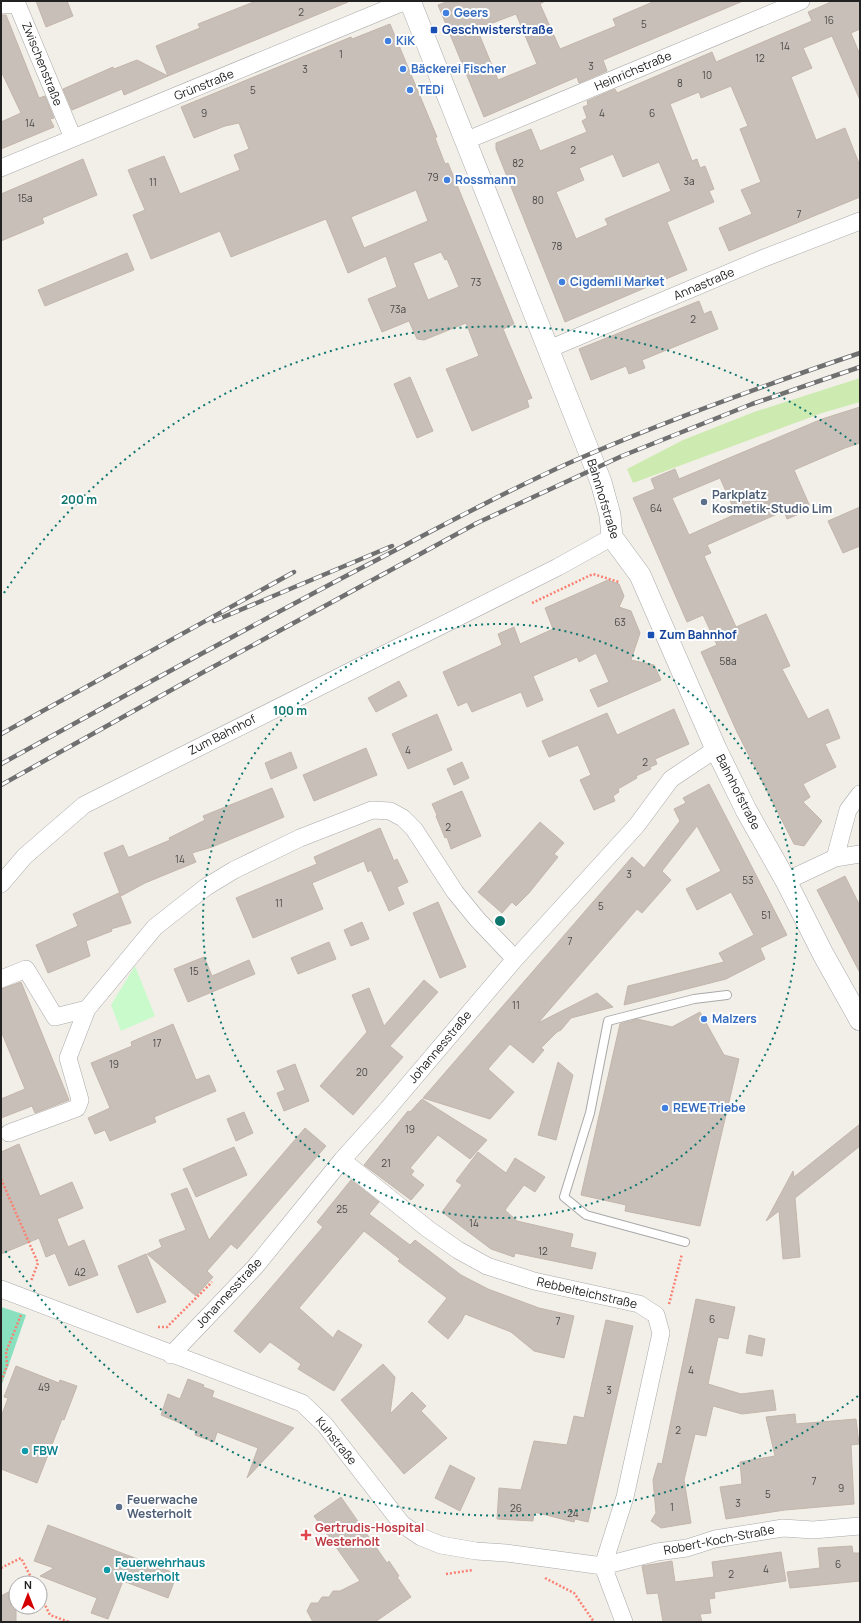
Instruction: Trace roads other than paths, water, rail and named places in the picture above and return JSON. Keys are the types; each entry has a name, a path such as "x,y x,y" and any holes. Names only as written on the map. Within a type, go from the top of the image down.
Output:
{"street":[{"name":"Grünstraße","path":"1,168 406,1"},
{"name":"Bahnhofstraße","path":"410,1 601,482 610,515 612,536 640,575 716,749 746,810 786,882 822,954 860,1020"},
{"name":"Heinrichstraße","path":"465,141 801,1"},
{"name":"Zwischenstraße","path":"1,4 17,4 73,138"},
{"name":"Annastraße","path":"549,349 764,258 860,221"},
{"name":"Zum Bahnhof","path":"1,884 25,856 84,805 558,567 612,536"},
{"name":"Johannesstraße","path":"171,1355 255,1267 342,1160 386,1111 515,958 637,825 671,779 716,749"},
{"path":"835,858 848,810 860,794"},
{"path":"9,1133 77,1108 80,1100 68,1058 87,1009 155,927 206,887 234,870 300,838 372,810 390,811 403,818 414,829 455,892 476,919 515,958"},
{"path":"786,882 835,858 860,854"},
{"path":"1,979 26,969 55,1017 87,1009"},
{"name":"Rebbelteichstraße","path":"342,1160 428,1229 487,1266 534,1281 639,1304 656,1315 661,1333 625,1497 603,1566"},
{"name":"Kuhstraße","path":"1,1289 28,1291 171,1355 302,1403 325,1425 402,1524 421,1537 441,1545 476,1551 506,1552 603,1566"},
{"name":"Robert-Koch-Straße","path":"603,1566 657,1552 687,1548 715,1539 783,1528 813,1530 860,1526"},
{"path":"603,1566 624,1622"}],"lane":[{"path":"685,1242 586,1215 564,1197 590,1113 608,1021 694,999 727,995"}],"railway":[{"path":"1,764 321,589 467,512 543,475 677,418 860,353"},
{"path":"1,785 200,674 477,523 622,456 752,404 860,367"},
{"path":"214,621 392,546"},
{"path":"1,734 294,572"}],"place":[{"name":"Geers","path":"446,13"},
{"name":"Geschwisterstraße","path":"434,30"},
{"name":"KiK","path":"388,41"},
{"name":"Bäckerei Fischer","path":"403,69"},
{"name":"TEDi","path":"410,90"},
{"name":"Rossmann","path":"447,180"},
{"name":"Cigdemli Market","path":"562,282"},
{"name":"Parkplatz Kosmetik-Studio Lim","path":"704,502"},
{"name":"Zum Bahnhof","path":"651,635"},
{"name":"Malzers","path":"704,1019"},
{"name":"REWE Triebe","path":"665,1108"},
{"name":"FBW","path":"25,1451"},
{"name":"Feuerwache Westerholt","path":"119,1507"},
{"name":"Gertrudis-Hospital Westerholt","path":"306,1535"},
{"name":"Feuerwehrhaus Westerholt","path":"107,1570"}]}
